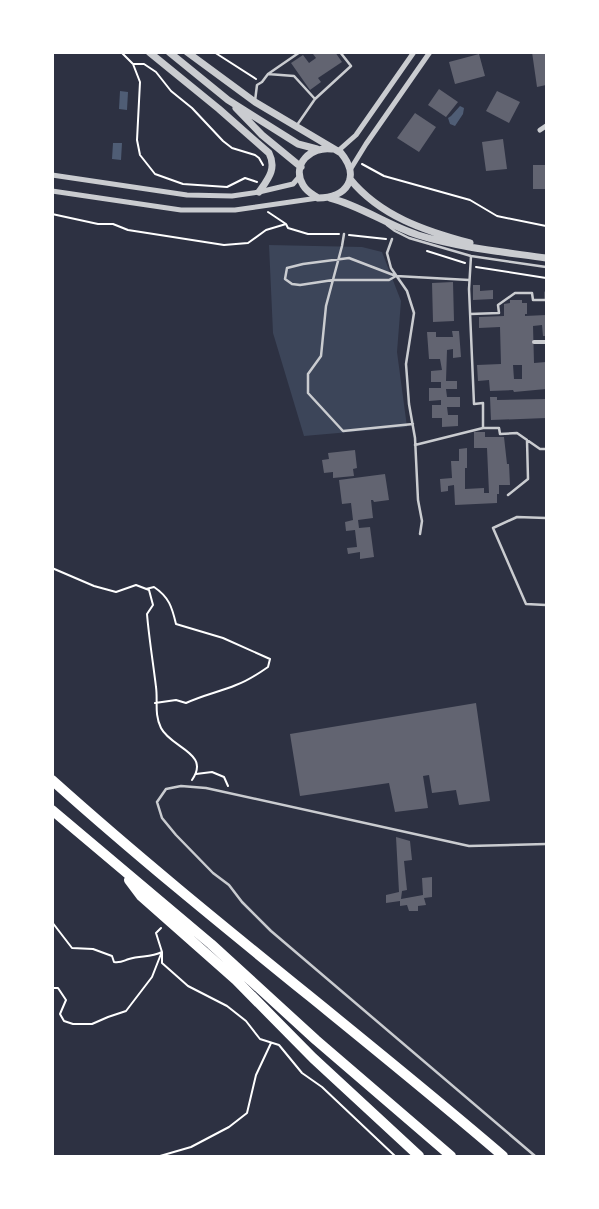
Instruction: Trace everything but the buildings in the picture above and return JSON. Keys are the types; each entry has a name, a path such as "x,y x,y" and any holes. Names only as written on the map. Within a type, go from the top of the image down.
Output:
{"highway":[{"path":"52,780 319,1005 503,1156"},
{"path":"52,810 198,932 316,1040 451,1156"},
{"path":"122,870 141,896 236,980 313,1058 419,1156"}],"street":[{"path":"149,52 270,153 273,161 272,170 259,192"},
{"path":"169,52 228,100 262,135 301,167"},
{"path":"187,52 255,102 335,150 347,161 350,179 344,189 330,198"},
{"path":"228,100 298,144 317,149 335,150 356,135 414,52"},
{"path":"350,170 430,52"},
{"path":"540,130 546,126"},
{"path":"317,149 307,156 301,167 300,176 304,186 318,198"},
{"path":"52,175 188,194 232,196 293,184 300,176"},
{"path":"350,179 370,200 401,219 448,237 499,251"},
{"path":"52,191 181,210 236,210 318,198 330,198 345,202 400,229 434,240 473,248 546,258"},
{"path":"534,342 546,342"}],"lane":[{"path":"255,102 257,85 268,74 300,52"},
{"path":"296,126 316,99 351,66 340,52"},
{"path":"268,74 294,76 316,99"},
{"path":"382,221 395,232 409,238 470,256 546,267"},
{"path":"344,234 326,306 321,356 308,374 308,393 343,431 413,424"},
{"path":"392,239 387,253 391,268 407,291 414,313 406,364 415,445 418,500 422,520 420,534"},
{"path":"470,256 469,280 474,404 484,403 483,428"},
{"path":"396,276 389,280 333,280 300,285 292,284 285,279 288,268 303,264 349,258 396,276 469,280"},
{"path":"470,314 499,313 498,305 516,293 532,292 533,300 546,299 546,292"},
{"path":"415,445 483,428 499,428 500,434 517,433 540,449 546,449"},
{"path":"508,495 528,479 527,440"},
{"path":"546,518 517,517 494,528 526,604 546,605"},
{"path":"535,1156 271,931 242,902 229,885 213,873 176,835 162,818 157,802 166,790 188,786 230,793 469,846 546,844"}],"path":[{"path":"214,52 262,82"},
{"path":"133,64 144,64 156,72 171,91 192,108 223,141 232,148 256,155 263,164"},
{"path":"356,161 384,176 470,200 497,216 546,226"},
{"path":"258,182 261,178"},
{"path":"52,214 98,224 112,224 128,230 224,245 248,242 266,230 286,224"},
{"path":"52,568 94,586 116,592 136,585 149,590 153,605 147,614 156,689 156,714 162,730 191,754 197,764 196,774 188,786"},
{"path":"146,589 154,587 165,594 172,607 176,624 223,638 270,659 268,667 237,685 204,694 186,703 176,700 156,703"},
{"path":"196,774 212,772 224,777 230,793"},
{"path":"53,923 72,948 93,949 112,956 114,962 120,963 129,959 152,957 162,952"},
{"path":"162,926 156,933 162,952 162,963 188,986 227,1006 246,1021 260,1039 279,1044 302,1073 322,1087 395,1156"},
{"path":"52,988 58,988 66,1000 60,1014 64,1021 73,1024 92,1024 126,1011 152,977 162,952"},
{"path":"160,1156 191,1147 229,1127 247,1113 256,1075 271,1043"}],"shaded area":[{"path":"120,91 128,92 127,110 119,109"},
{"path":"460,106 464,108 463,114 455,126 450,124 448,118"},
{"path":"113,143 122,143 121,160 112,159"},
{"path":"269,245 362,247 382,252 401,301 397,352 407,427 304,436 273,333"}]}
